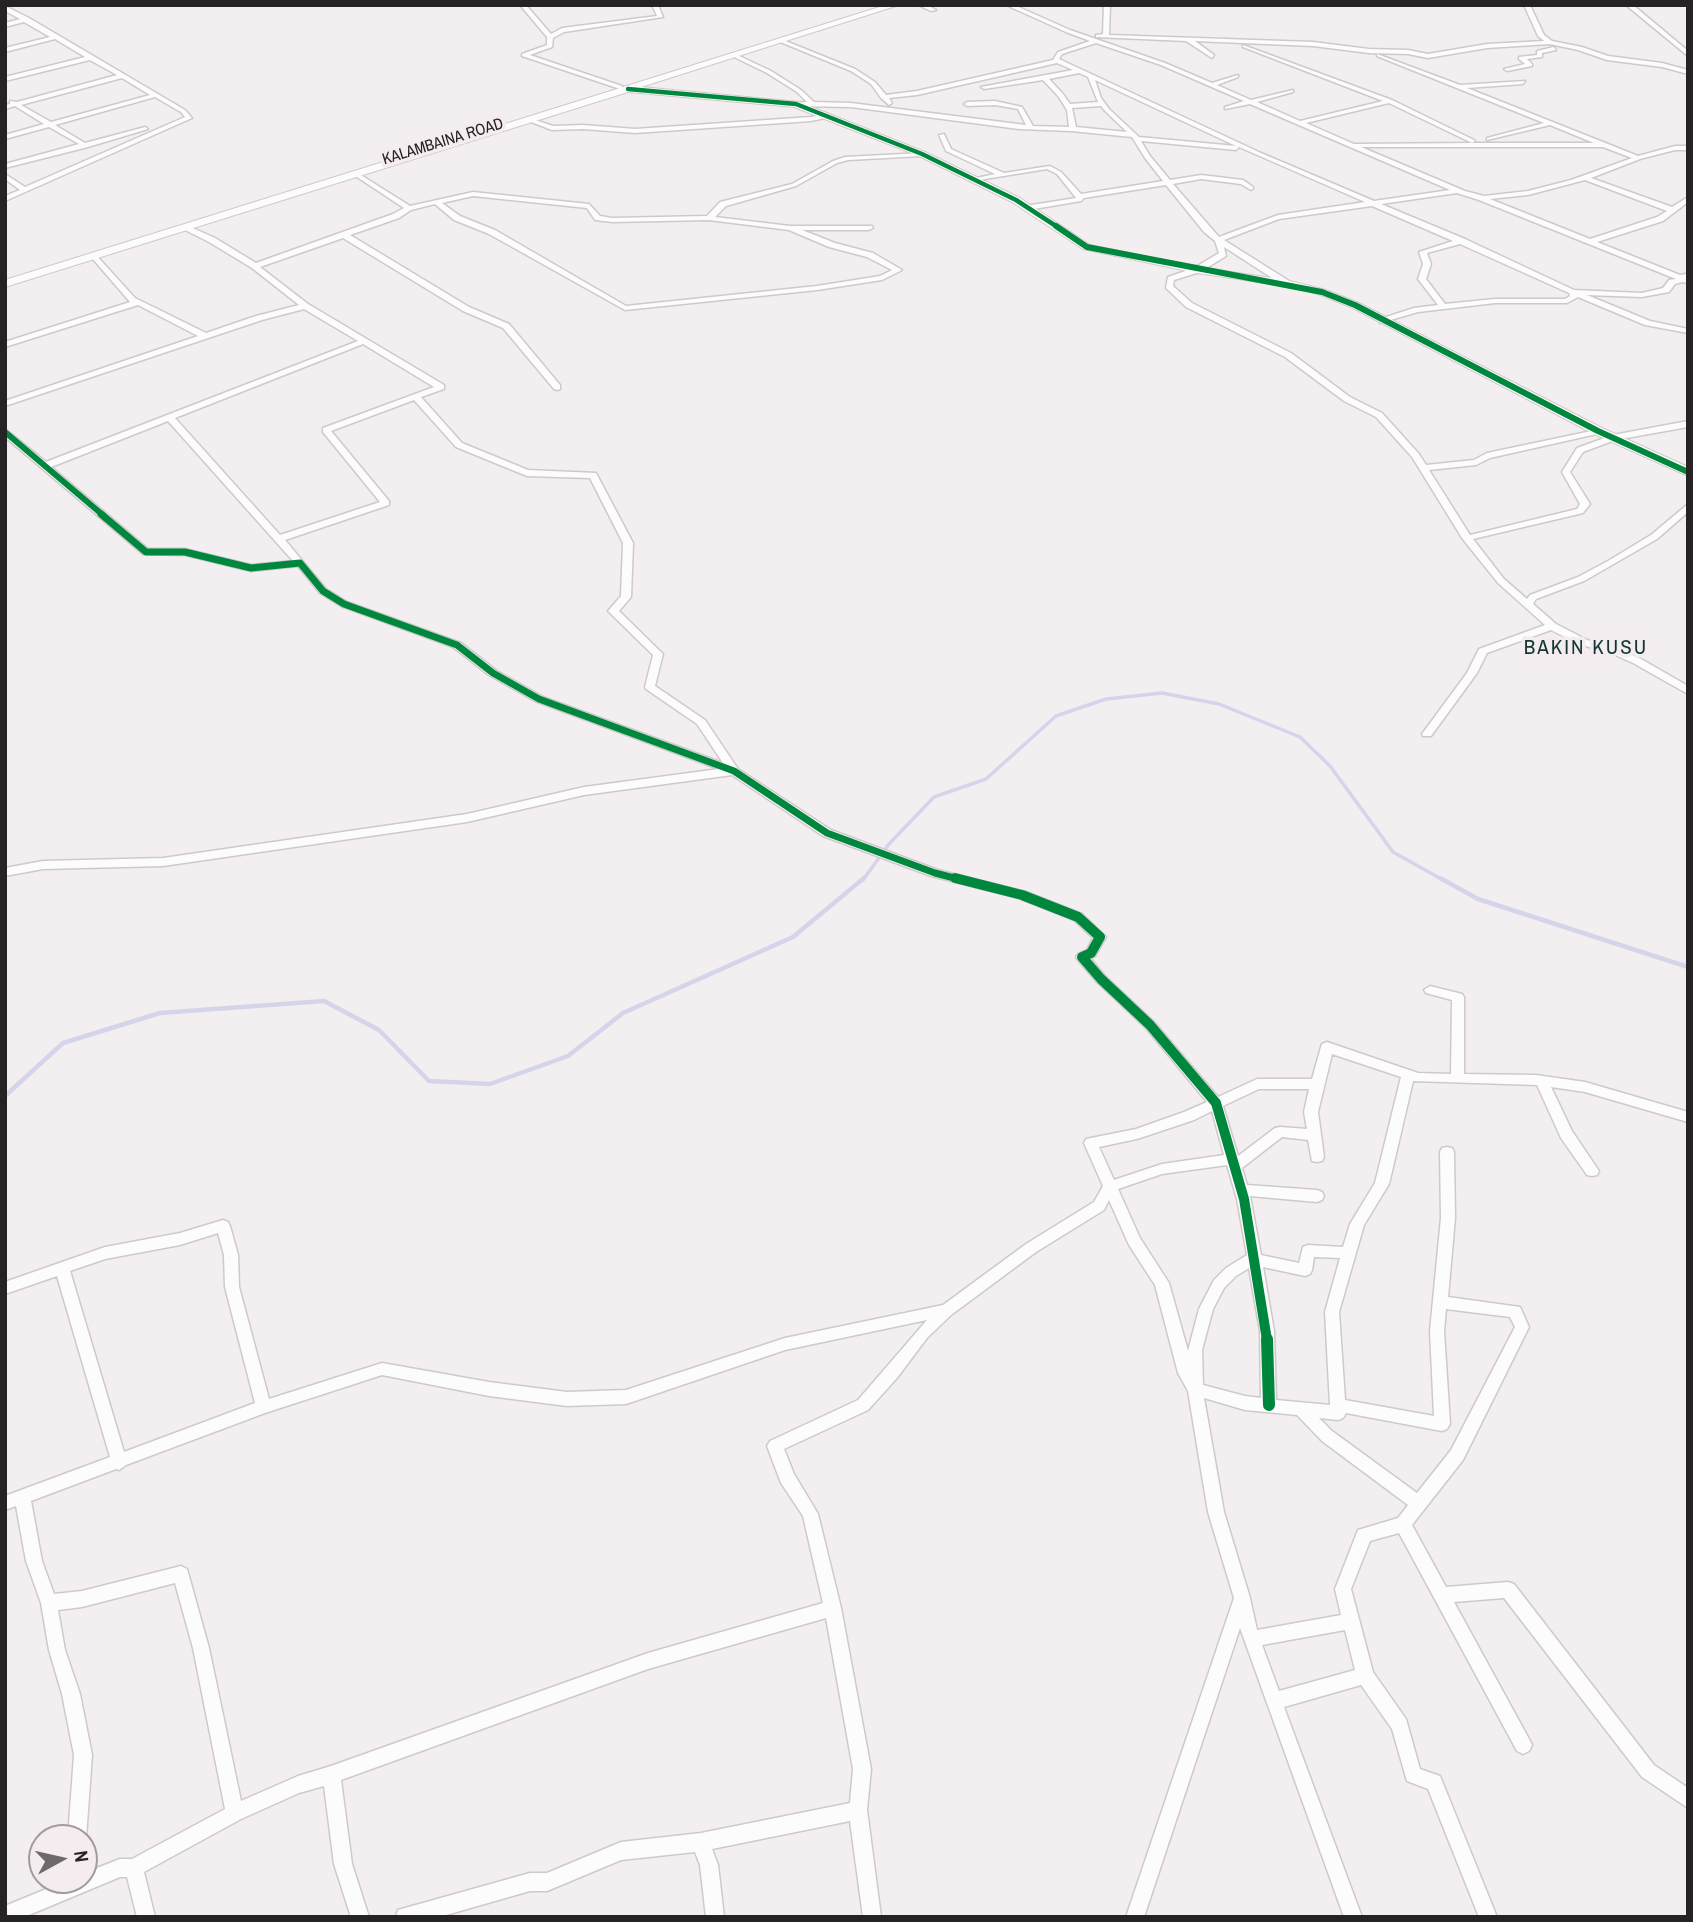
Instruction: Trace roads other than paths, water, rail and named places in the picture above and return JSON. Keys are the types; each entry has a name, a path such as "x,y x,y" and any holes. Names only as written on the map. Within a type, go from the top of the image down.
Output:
{"main road":[{"name":"KALAMBAINA ROAD","path":"5,277 624,88 880,5"},
{"path":"5,284 895,5"},
{"path":"624,88 796,104 922,154 1028,208 1087,247 1197,270 1286,283 1338,298 1444,349 1598,431 1688,472"}],"street":[{"path":"523,5 550,37 550,47 524,55 624,88"},
{"path":"550,37 562,30 660,17 655,5"},
{"path":"921,5 933,10"},
{"path":"1009,5 1080,35 1163,64 1459,191 1686,277"},
{"path":"1106,37 1107,5"},
{"path":"1507,69 1530,65 1521,58 1540,56 1539,52 1554,50 1552,44 1541,36 1527,5"},
{"path":"1629,5 1688,54"},
{"path":"5,8 183,111 189,118"},
{"path":"5,24 27,19"},
{"path":"1080,35 1313,44 1369,51 1408,52 1428,57 1487,46 1552,44 1580,48 1607,58 1662,65 1688,72"},
{"path":"5,50 56,37"},
{"path":"1186,38 1212,56"},
{"path":"781,41 853,70 873,83 896,111"},
{"path":"1058,61 1060,53 1096,41"},
{"path":"1232,41 1390,101 1476,144 1553,123"},
{"path":"1369,51 1638,158"},
{"path":"735,56 769,72 799,91 811,103"},
{"path":"5,79 89,58"},
{"path":"883,97 917,93 1058,61 1247,149 1462,241 1573,292 1648,323 1688,331"},
{"path":"984,87 1079,71"},
{"path":"1090,75 1102,104 1135,137 1168,182 1218,240 1286,283"},
{"path":"5,107 122,76"},
{"path":"1211,85 1236,76"},
{"path":"1044,78 1068,106 1073,129"},
{"path":"1459,87 1523,82"},
{"path":"1227,108 1291,92"},
{"path":"5,136 156,95"},
{"path":"5,98 99,156"},
{"path":"1300,123 1390,101"},
{"path":"967,104 995,103 1020,108 1031,128"},
{"path":"796,104 896,111 1031,128 1073,129 1247,149"},
{"path":"1068,106 1102,104"},
{"path":"529,120 552,128 635,131 811,120 828,116"},
{"path":"5,166 189,118"},
{"path":"5,199 189,118"},
{"path":"942,135 948,150 1004,175"},
{"path":"1352,145 1609,145"},
{"path":"1482,198 1528,193 1586,178 1638,158 1675,148 1688,148"},
{"path":"709,218 723,204 794,185 847,158 922,154"},
{"path":"974,180 1048,167 1059,173 1079,197"},
{"path":"356,174 409,208"},
{"path":"5,176 25,190"},
{"path":"1079,197 1201,177 1243,182 1251,188"},
{"path":"1586,178 1672,211"},
{"path":"1218,240 1278,217 1459,191"},
{"path":"255,266 396,216 409,208 473,194 589,206 598,218 612,220 709,218 790,228 869,228"},
{"path":"1028,208 1081,199 1079,197"},
{"path":"1592,241 1660,219 1688,199"},
{"path":"439,203 457,218 492,232 625,308 817,288 882,278 898,270 870,255 832,245 790,228"},
{"path":"185,228 212,240 255,266 305,306 441,387 326,430 386,503 279,539"},
{"path":"344,235 466,309 506,327 557,387"},
{"path":"1218,240 1223,254 1197,270 1171,279 1169,286 1189,305 1227,321 1288,355 1347,399 1379,415 1416,456 1467,538 1501,581 1552,626 1583,642 1637,661 1686,692"},
{"path":"1444,308 1422,279 1427,264 1423,252 1462,241"},
{"path":"95,256 135,300 205,336"},
{"path":"1573,292 1642,295 1666,290 1672,282 1686,277"},
{"path":"1383,321 1417,310 1495,300 1567,301 1574,298 1573,292"},
{"path":"5,345 135,303 135,300"},
{"path":"5,404 205,336 305,306"},
{"path":"45,466 364,341"},
{"path":"415,396 459,445 527,473 593,475 628,543 626,597 613,611 658,654 650,687 701,722 734,771"},
{"path":"170,418 323,590 344,604 457,645 492,673 539,699 734,771 827,833 934,873 1022,895 1078,918 1100,937 1091,953 1082,957 1101,979 1150,1025 1216,1103 1241,1190 1267,1331 1269,1405"},
{"path":"1467,538 1580,511 1586,504 1566,472 1580,450 1613,438 1688,424"},
{"path":"1423,468 1476,462 1487,456 1598,431"},
{"path":"5,432 146,552 185,552 251,568 300,562"},
{"path":"1528,604 1533,597 1581,579 1611,564 1654,537 1688,507"},
{"path":"1427,734 1472,673 1483,651 1552,626"},
{"path":"5,872 43,865 163,862 467,818 584,791 734,771"},
{"path":"1430,990 1458,997 1457,1079"},
{"path":"1317,1157 1311,1112 1327,1047 1418,1078 1542,1081 1585,1087 1688,1117"},
{"path":"1317,1084 1257,1084 1137,1134 1091,1143 1134,1241 1162,1283 1186,1373 1195,1389 1245,1403 1338,1413 1332,1312 1357,1224 1382,1184 1408,1074"},
{"path":"1542,1081 1566,1134 1592,1171"},
{"path":"872,1917 858,1810 862,1769 833,1608 810,1514 787,1478 775,1446 863,1405 922,1334 946,1311 1031,1248 1099,1206 1109,1187 1162,1169 1233,1163 1280,1132 1314,1135"},
{"path":"1338,1405 1442,1424 1437,1331 1448,1219 1447,1152"},
{"path":"1241,1190 1317,1196"},
{"path":"5,1288 105,1253 180,1239 223,1226 231,1255 232,1287 264,1407"},
{"path":"1349,1253 1308,1251 1305,1270 1252,1259 1231,1272 1219,1284 1206,1309 1195,1350 1195,1389 1216,1512 1242,1598 1251,1639 1353,1917"},
{"path":"62,1268 119,1463"},
{"path":"1440,1301 1515,1311 1522,1327 1457,1455 1403,1524 1364,1535 1343,1589 1364,1676 1400,1725 1413,1775 1434,1782 1488,1917"},
{"path":"78,1824 83,1755 71,1694 57,1650 49,1603 14,1500 264,1407 382,1369 489,1389 567,1399 626,1397 785,1344 946,1311"},
{"path":"1301,1409 1327,1436 1419,1504"},
{"path":"1403,1524 1523,1745"},
{"path":"49,1603 94,1596 181,1574 201,1648 235,1813"},
{"path":"1441,1595 1508,1590 1648,1771 1688,1799"},
{"path":"1135,1917 1242,1598"},
{"path":"98,1875 120,1868 134,1868 235,1813 298,1785 648,1661 833,1608"},
{"path":"1251,1639 1351,1621"},
{"path":"1274,1701 1364,1676"},
{"path":"331,1775 343,1864 360,1917"},
{"path":"405,1917 530,1882 547,1882 621,1851 701,1842 858,1810"},
{"path":"701,1842 709,1865 715,1917"},
{"path":"134,1868 146,1917"},
{"path":"5,1915 48,1894"}],"waterway":[{"path":"863,880 889,844 934,797 986,779 1056,716 1106,699 1162,693 1219,704 1300,737 1330,766 1393,852 1443,880"},
{"path":"5,1096 63,1043 160,1013 324,1001 379,1030 429,1081 490,1084 568,1056 623,1013 793,937 864,878"},
{"path":"1440,878 1478,899 1688,967"}],"district":[{"name":"BAKIN KUSU","path":"1586,648"}]}
